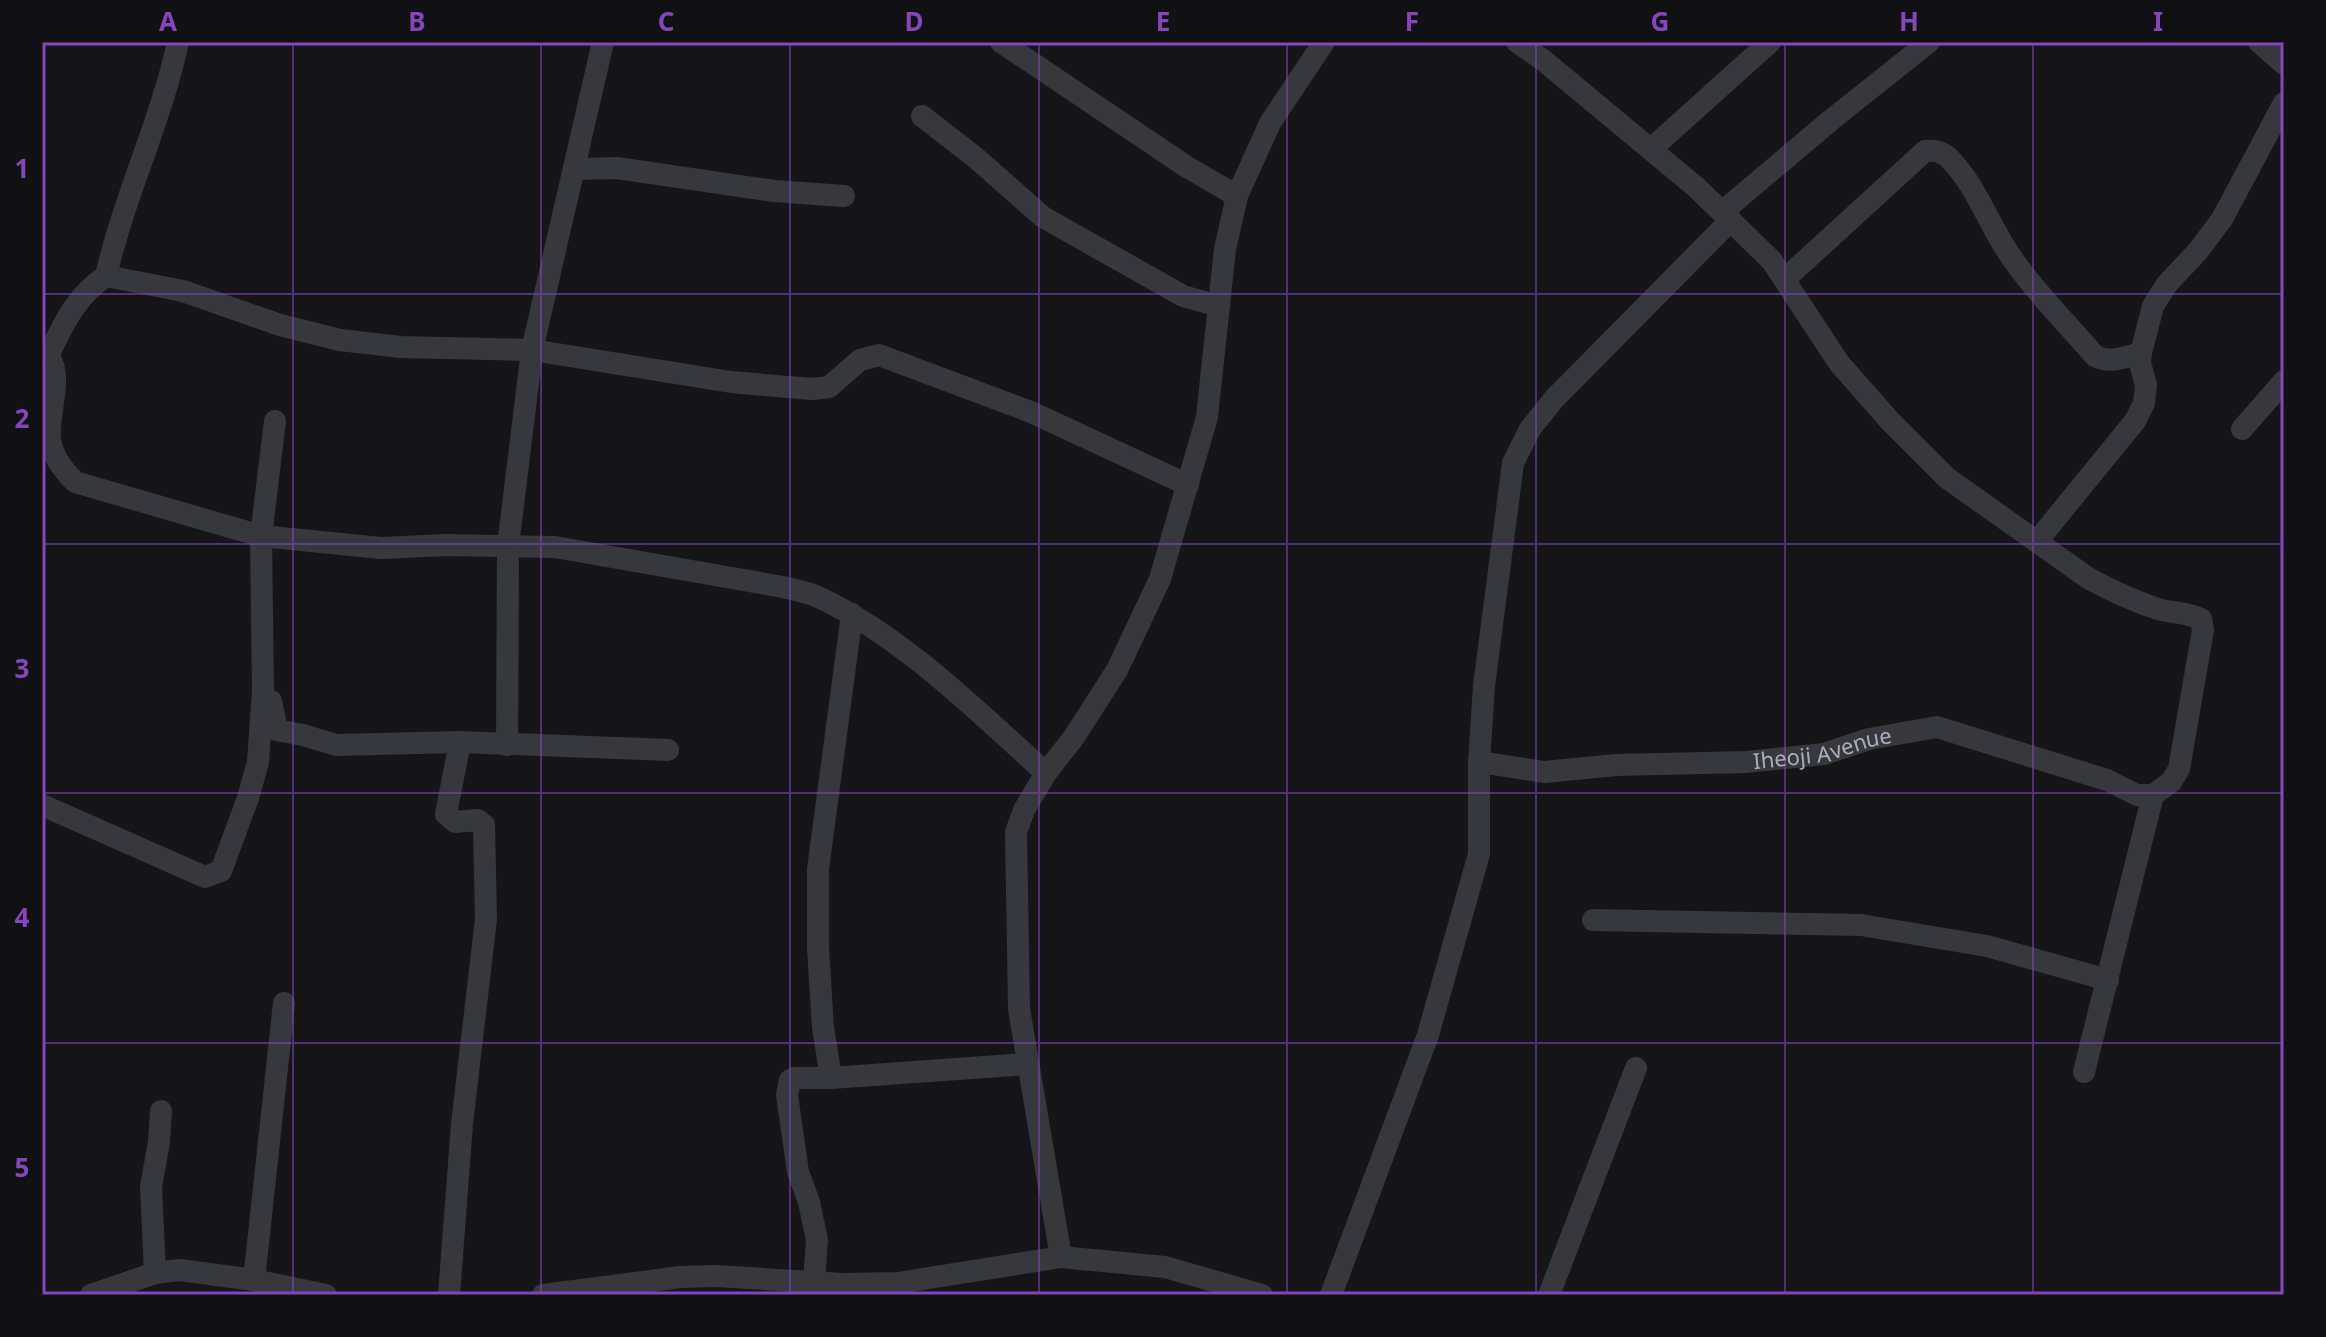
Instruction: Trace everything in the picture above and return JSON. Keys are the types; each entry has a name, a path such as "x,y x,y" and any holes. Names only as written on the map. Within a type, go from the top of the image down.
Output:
{"street":[{"path":"42,463 50,438 55,388 54,365 45,351 88,288 106,276 117,229 159,114 178,42"},
{"path":"507,745 508,546 532,350 603,42"},
{"path":"1001,42 1187,167 1237,196"},
{"path":"1061,1257 1019,1009 1016,832 1024,810 1046,773 1074,737 1117,670 1160,579 1207,417 1225,249 1237,196 1270,123 1324,42"},
{"path":"1517,42 1651,149 1727,216 1772,261 1839,363 1890,421 1947,478 2088,578 2162,610 2201,619 2203,630 2179,769 2171,782 2153,795 2084,1072"},
{"path":"1651,149 1770,42"},
{"path":"1331,1295 1428,1035 1479,854 1479,762 1484,686 1513,463 1530,429 1554,399 1727,216 1831,120 1929,42"},
{"path":"2259,42 2284,64"},
{"path":"2038,540 2135,421 2144,403 2146,385 2140,363 2153,306 2167,284 2222,219 2284,103"},
{"path":"922,116 1043,217 1183,296 1219,306"},
{"path":"1785,279 1925,151 1934,150 1945,154 1975,190 2004,246 2033,286 2095,356 2113,360 2141,353"},
{"path":"574,169 617,168 774,191 844,196"},
{"path":"106,276 183,291 280,325 340,340 401,347 532,350 731,382 812,389 829,387 860,360 879,355 1031,412 1188,485"},
{"path":"2242,429 2284,381"},
{"path":"42,805 205,877 216,875 224,865 255,774 263,719 261,536 275,421"},
{"path":"50,438 60,467 75,482 261,536 381,548 446,545 555,547 815,595 852,614 934,673 1046,773"},
{"path":"831,1078 823,1027 818,949 818,869 852,614"},
{"path":"263,690 273,704 277,730 303,735 325,744 460,742 668,750"},
{"name":"Iheoji Avenue","path":"1479,762 1544,772 1616,765 1746,762 1824,754 1869,739 1937,727 2107,780 2137,795 2153,795"},
{"path":"449,1295 462,1124 486,919 484,825 478,820 455,822 446,814 460,742"},
{"path":"1593,920 1861,925 1987,946 2108,980"},
{"path":"254,1280 284,1003"},
{"path":"814,1281 817,1240 809,1202 798,1172 787,1085 794,1078 1027,1064"},
{"path":"1549,1295 1636,1068"},
{"path":"155,1273 151,1187 161,1111"},
{"path":"543,1295 681,1277 814,1281 899,1289 1061,1257 1165,1267 1262,1295"},
{"path":"91,1295 155,1273 180,1270 254,1280 326,1295"}]}
